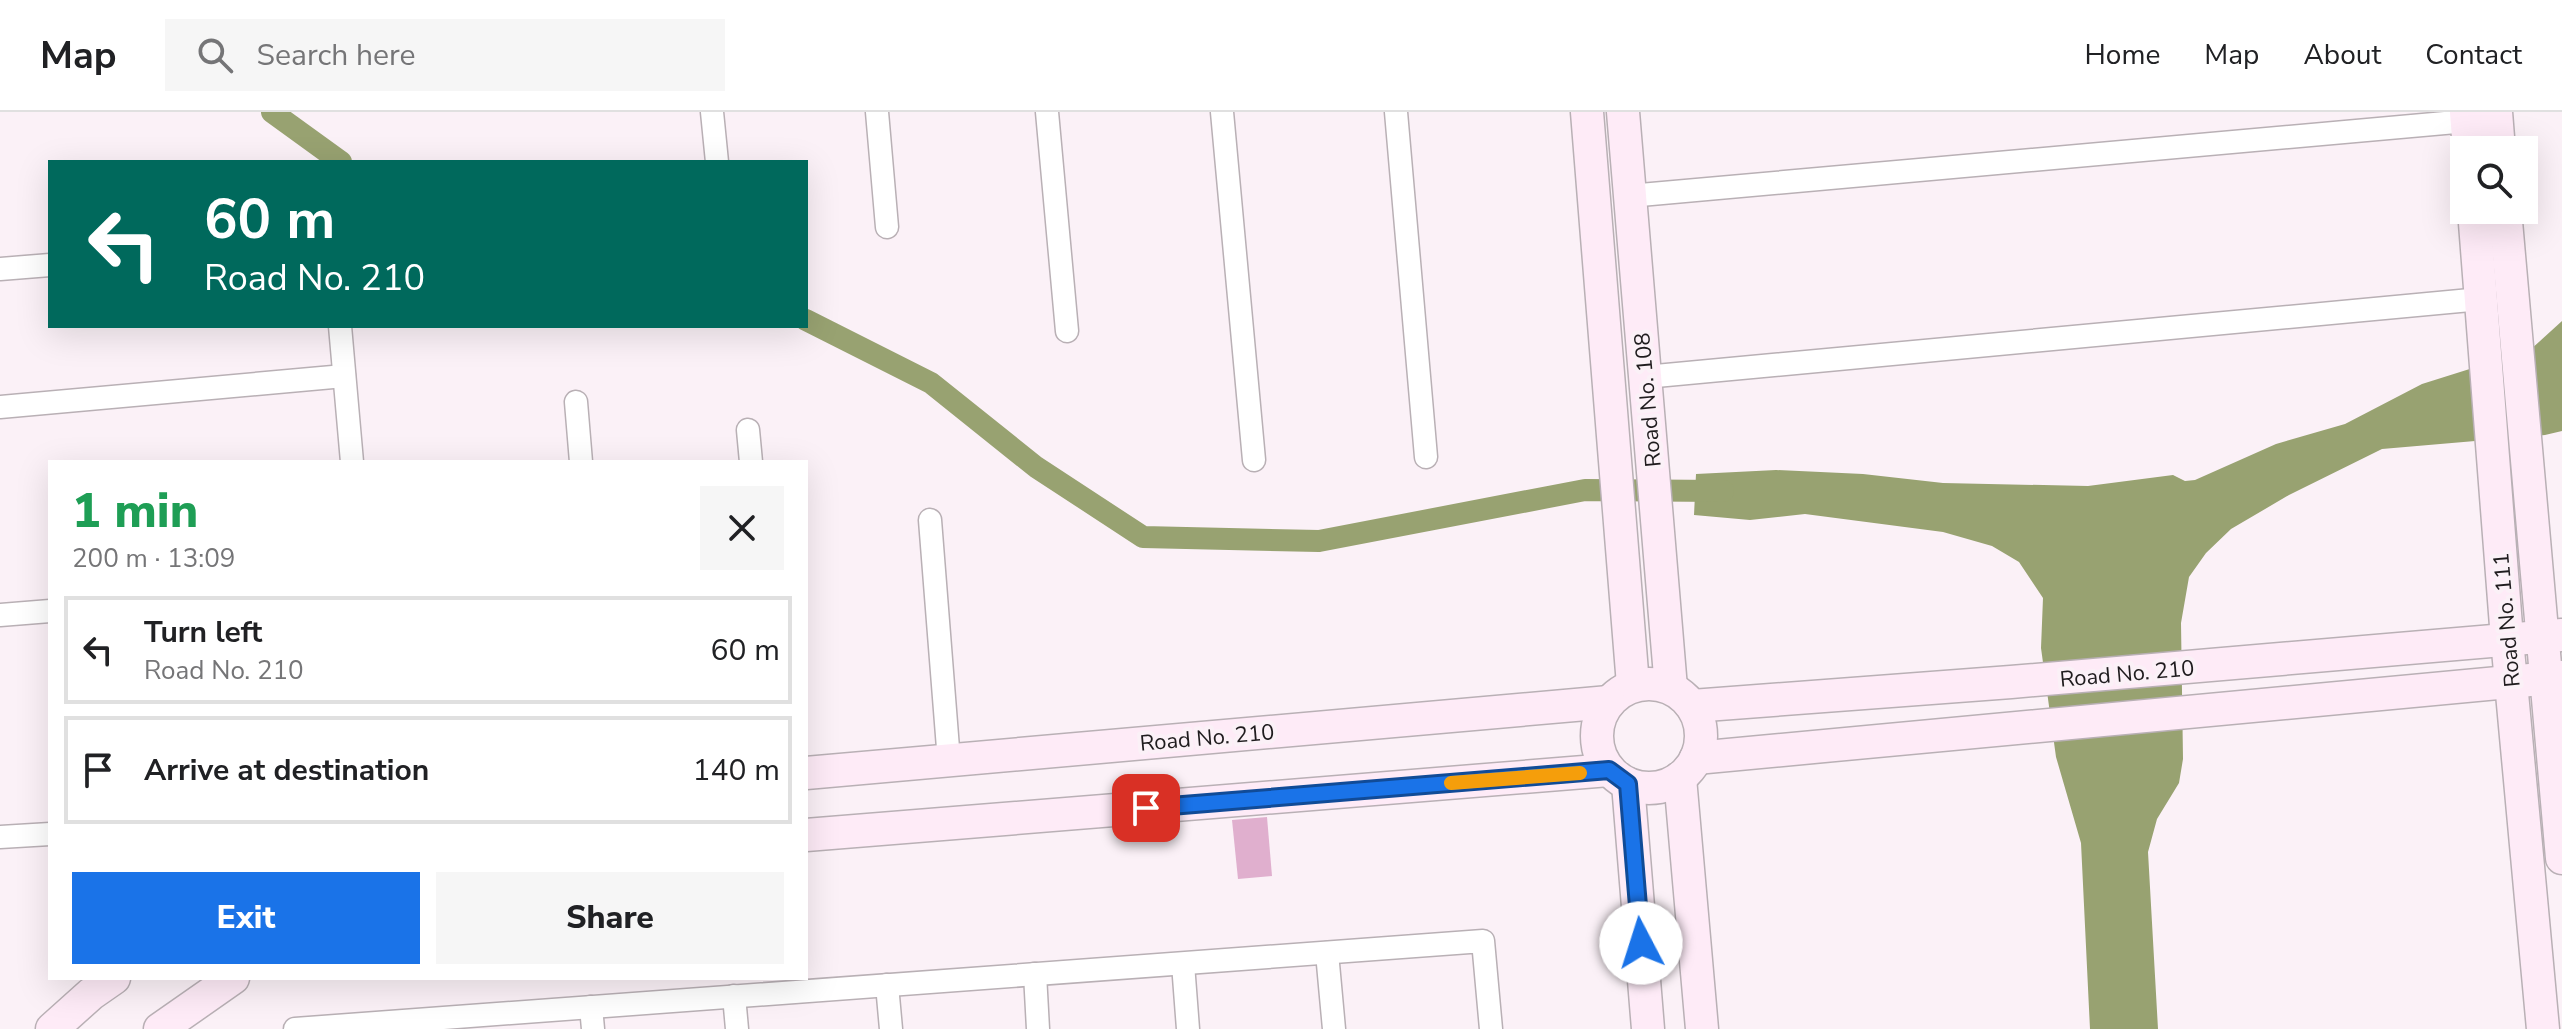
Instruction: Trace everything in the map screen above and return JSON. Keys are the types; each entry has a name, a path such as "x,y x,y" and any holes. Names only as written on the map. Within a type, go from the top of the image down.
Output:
{"street":[{"path":"712,112 717,160"},
{"path":"877,112 887,227"},
{"path":"1047,112 1067,331"},
{"path":"1222,112 1254,460"},
{"path":"1396,112 1426,457"},
{"name":"Road No. 108","path":"1587,112 1626,574 1621,694"},
{"name":"Road No. 108","path":"1623,112 1661,571 1681,697"},
{"path":"1629,196 2474,124"},
{"name":"Road No. 111","path":"2475,224 2507,639 2543,1029"},
{"name":"Road No. 111","path":"2507,224 2552,636 2562,858"},
{"path":"0,269 48,265"},
{"path":"1645,377 2481,299"},
{"path":"340,328 352,460"},
{"path":"0,407 344,376"},
{"path":"576,402 581,460"},
{"path":"748,430 751,460"},
{"path":"930,520 949,761"},
{"path":"0,615 48,611"},
{"name":"Road No. 210","path":"808,773 1621,694 1659,684 1681,697 2011,682 2552,636"},
{"name":"Road No. 210","path":"808,835 1618,777 1655,788 1688,768 2013,728 2555,677"},
{"path":"1621,694 1597,728 1597,743 1601,757 1618,777 1648,1029"},
{"path":"1681,697 1701,731 1688,768 1702,1029"},
{"path":"0,837 48,834"},
{"path":"295,1029 592,1018 734,996 1483,941 1491,1029"},
{"path":"1327,953 1334,1029"},
{"path":"1183,964 1188,1029"},
{"path":"1035,974 1038,1029"},
{"path":"52,1029 111,980"},
{"path":"160,1029 230,980"},
{"path":"887,985 891,1029"},
{"path":"734,996 737,1029"}],"shaded area":[{"path":"2562,321 2562,431 2382,449 2289,495 2231,529 2206,553 2189,577 2181,623 2183,759 2179,783 2157,819 2148,852 2158,1029 2090,1029 2081,843 2056,757 2041,648 2043,598 2019,562 1992,546 1943,532 1805,514 1750,520 1694,515 1696,474 1776,470 1863,474 1943,483 2088,486 2173,475 2185,481 2195,480 2276,444 2345,424 2422,384 2530,350"}],"building":[{"path":"1267,817 1272,876 1238,879 1232,820"}],"waterway":[{"path":"272,112 338,160"},
{"path":"808,321 931,383 1036,467 1143,537 1319,541 1585,490 1723,491"}],"slow traffic":[{"path":"1451,783 1580,773"}],"route":[{"path":"1146,808 1609,770 1628,784 1641,943"}]}
